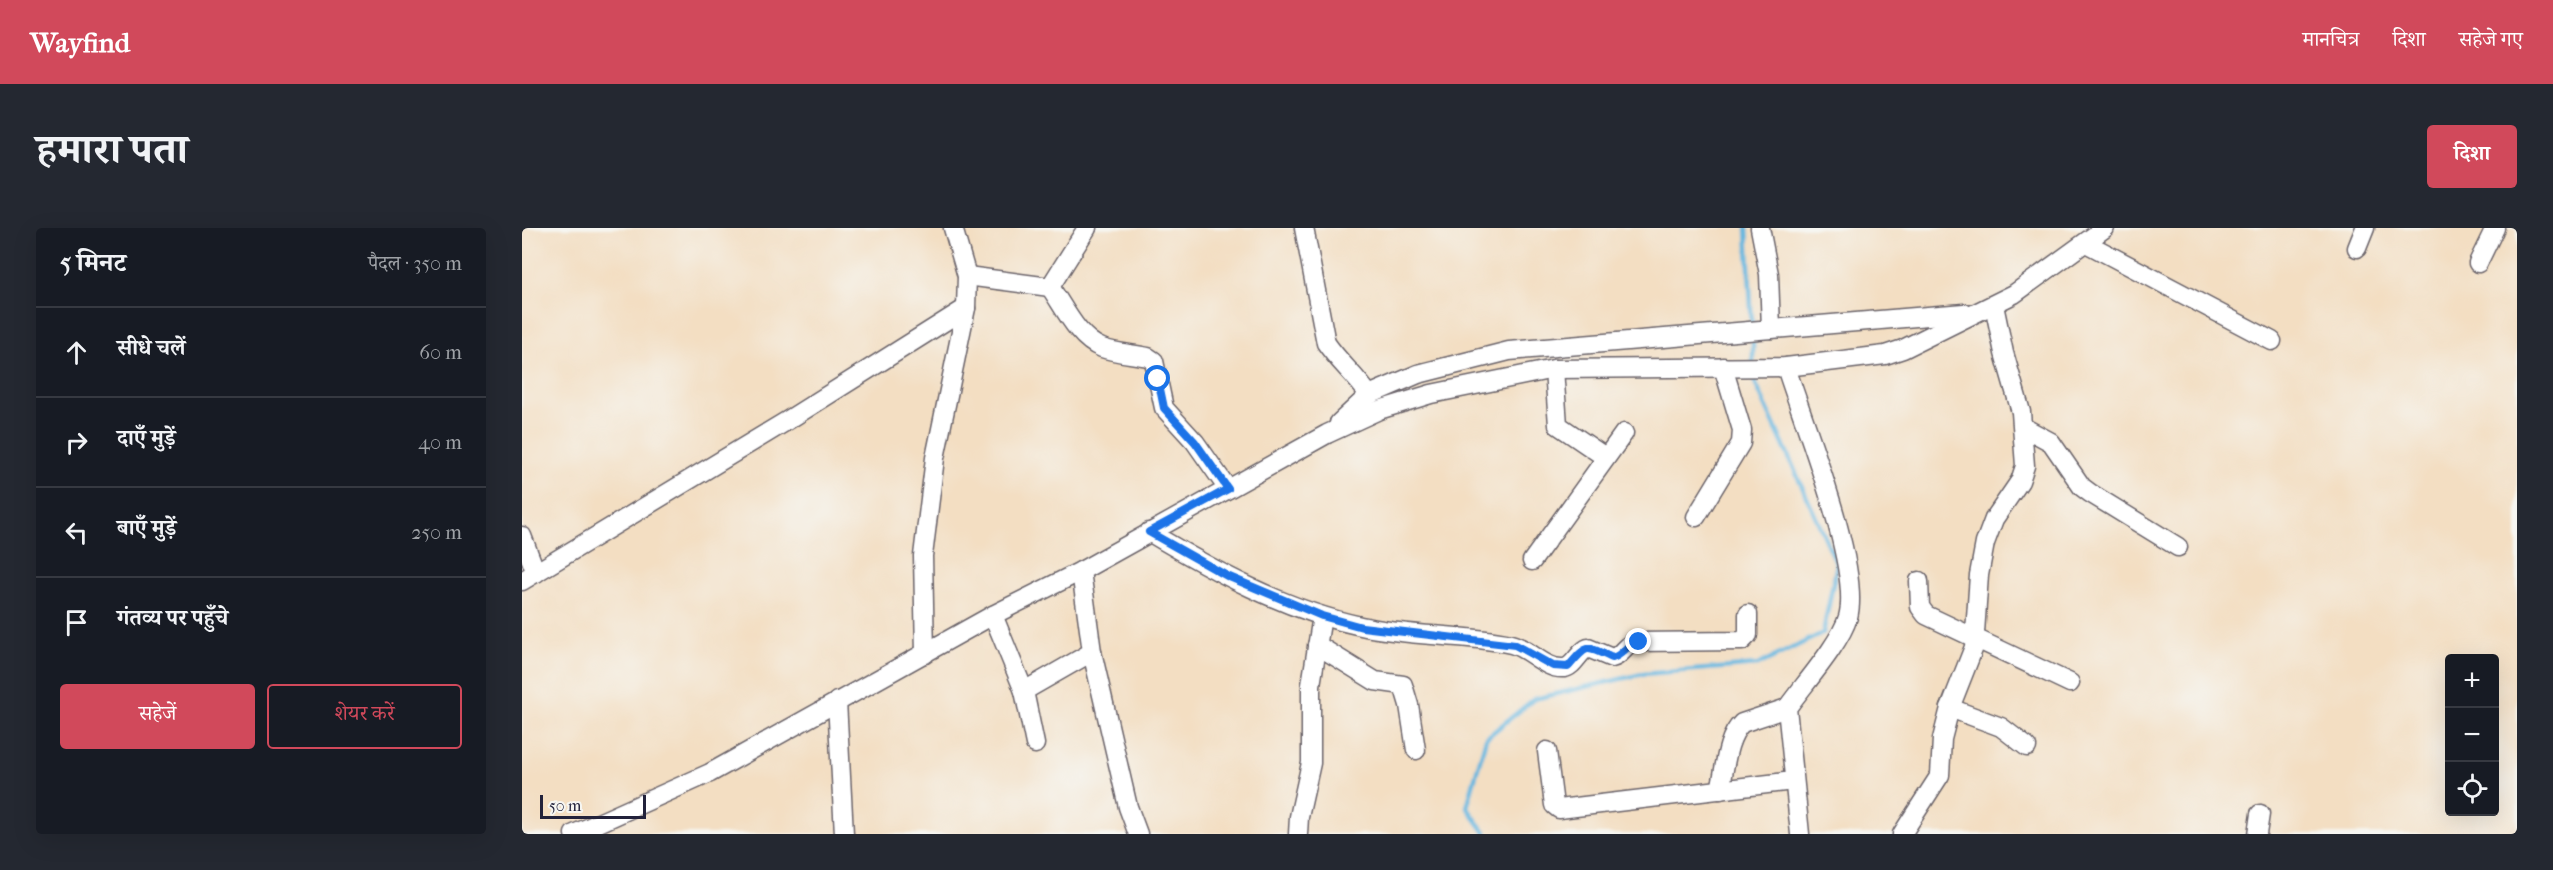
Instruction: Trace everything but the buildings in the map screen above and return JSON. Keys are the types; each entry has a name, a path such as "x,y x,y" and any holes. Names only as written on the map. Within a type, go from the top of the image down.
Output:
{"street":[{"path":"925,654 923,556 935,458 966,308 967,276 953,228"},
{"path":"1050,287 1087,228"},
{"path":"1304,228 1326,343 1335,357 1358,379 1369,395"},
{"path":"1760,228 1769,274 1767,330"},
{"path":"583,832 710,773 993,615 1081,572 1327,434 1379,410 1431,394 1554,369 1786,367 1896,352 1994,305 2036,279 2105,228"},
{"path":"2357,248 2365,228"},
{"path":"2478,262 2495,228"},
{"path":"2085,243 2272,341"},
{"path":"967,276 1050,287 1082,334 1091,342 1099,347 1148,357 1154,361 1164,408 1195,442 1228,489"},
{"path":"1902,834 1940,775 1942,739 1950,708 1973,651 1978,575 1985,543 1994,519 2020,481 2025,466 2023,427 1994,305"},
{"path":"522,536 529,577 785,422 966,308"},
{"path":"1327,434 1369,395 1418,374 1509,351 1976,312"},
{"path":"1696,517 1741,443 1730,367"},
{"path":"1720,790 1731,739 1738,727 1742,723 1787,708 1838,638 1847,619 1851,599 1849,572 1786,367"},
{"path":"1554,369 1558,425 1605,457"},
{"path":"2023,427 2043,436 2054,445 2082,487 2178,547"},
{"path":"1532,561 1624,433"},
{"path":"1149,532 1227,576 1322,616 1362,627 1515,645 1553,666 1564,668 1588,648 1612,658 1632,643 1742,641 1748,635 1748,614"},
{"path":"1081,572 1092,652 1128,807 1138,834"},
{"path":"1919,581 1919,600 1922,612 2070,683"},
{"path":"993,615 1024,691 1035,744"},
{"path":"1298,834 1299,817 1311,763 1311,685 1322,616"},
{"path":"1317,645 1375,681 1403,686 1410,705 1416,750"},
{"path":"1024,691 1092,652"},
{"path":"837,701 844,834"},
{"path":"1787,708 1800,834"},
{"path":"1950,708 2001,727 2027,747"},
{"path":"1547,751 1554,805 1559,809 1793,781"},
{"path":"2257,834 2260,814"}],"waterway":[{"path":"1747,228 1752,327"},
{"path":"1753,335 1753,363"},
{"path":"1486,834 1467,807 1486,738 1534,699 1642,674 1758,665 1823,633 1837,564 1754,380 1753,371"}],"route":[{"path":"1158,379 1164,408 1195,442 1228,489 1149,532 1184,553 1227,576 1322,616 1362,627 1498,641 1515,645 1558,667 1568,667 1584,649 1591,648 1612,658 1621,653 1628,644 1639,642"}]}
